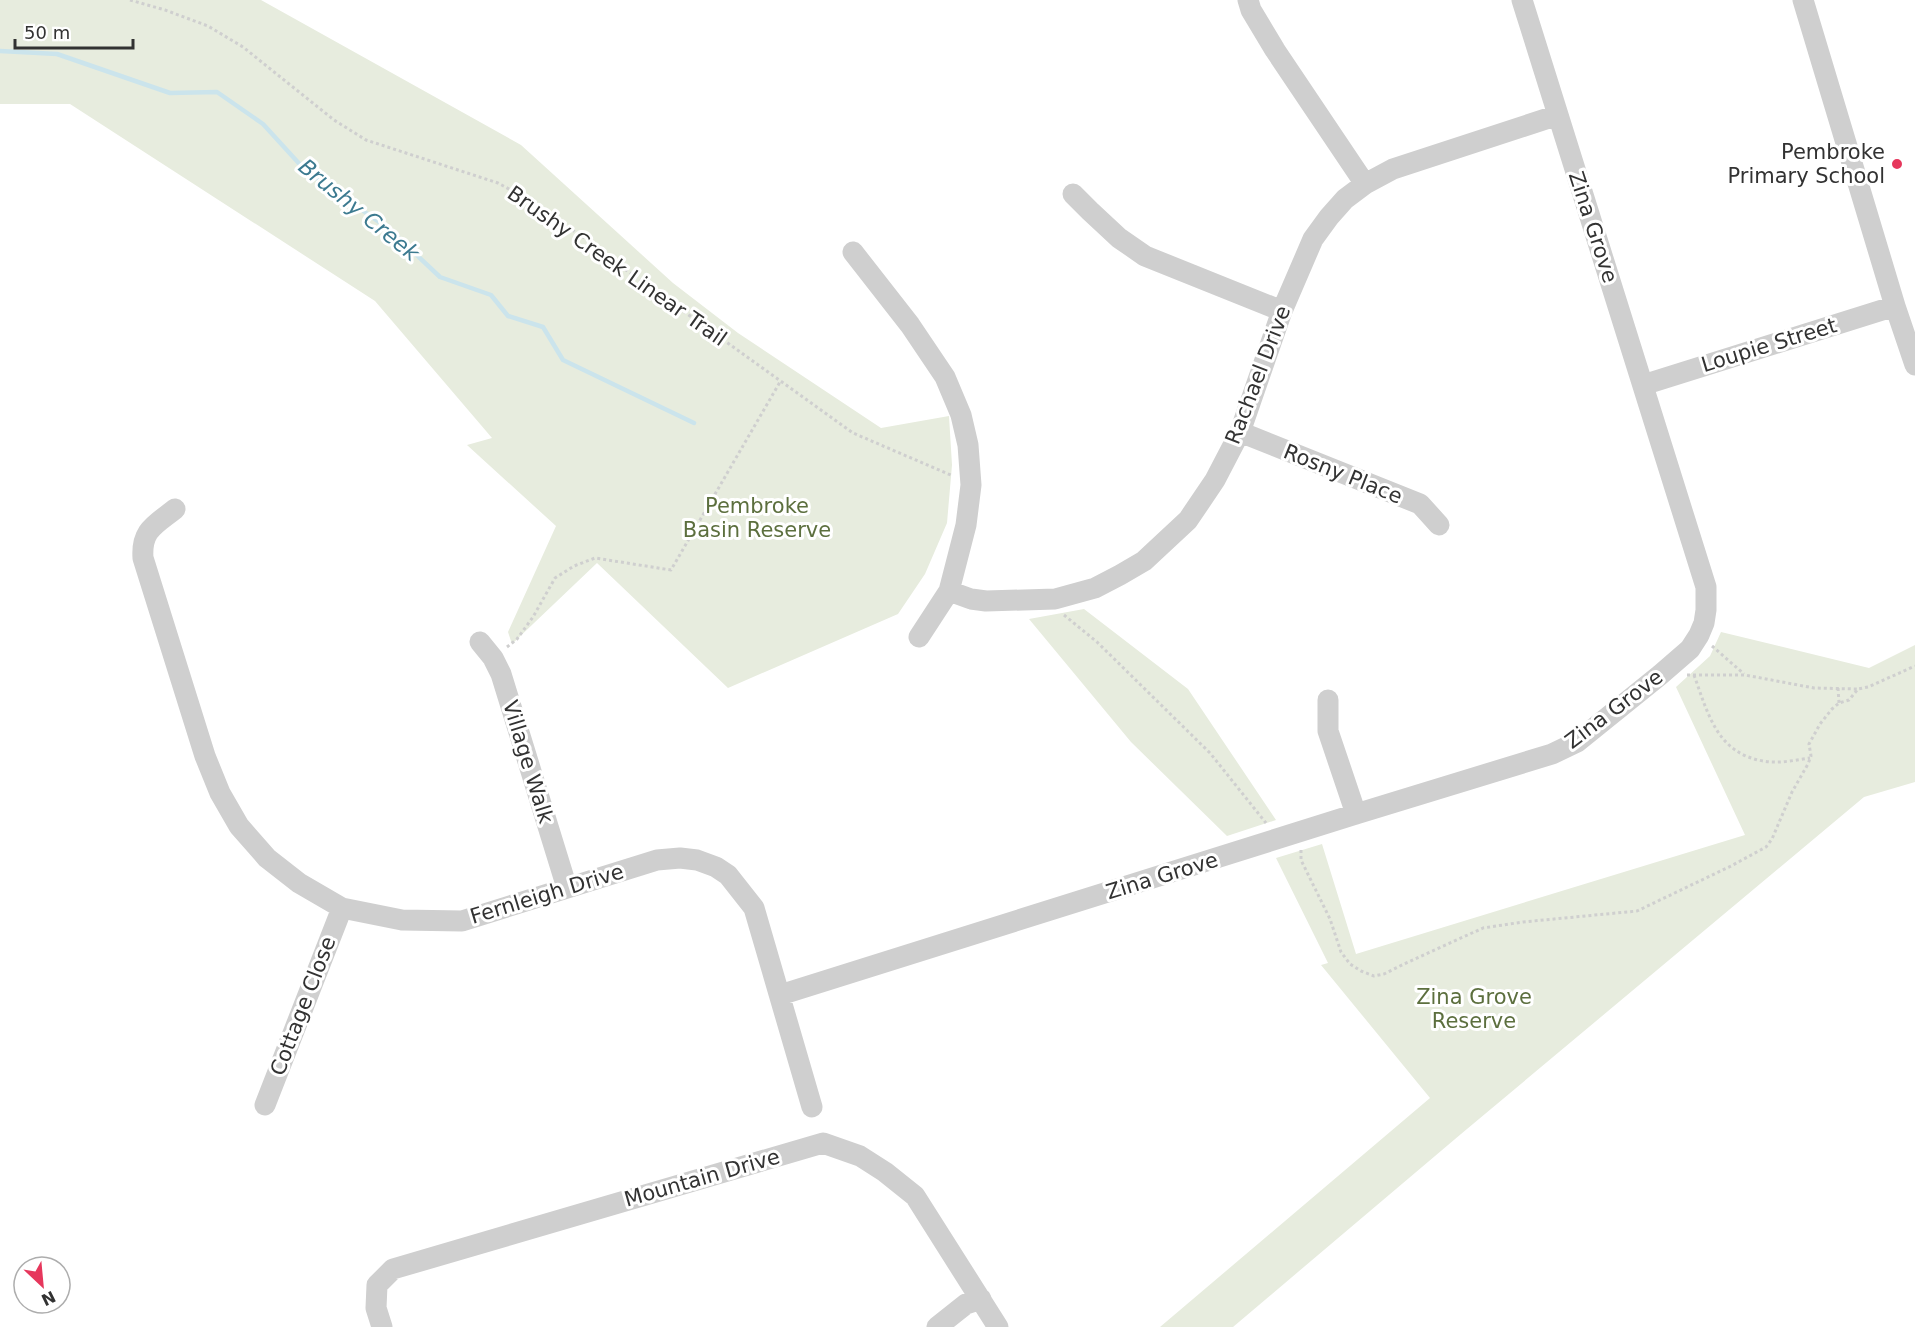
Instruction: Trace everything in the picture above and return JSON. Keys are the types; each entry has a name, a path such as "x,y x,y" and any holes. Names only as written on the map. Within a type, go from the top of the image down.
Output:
{"street":[{"path":"1248,0 1251,10 1275,50 1365,184"},
{"name":"Zina Grove","path":"780,994 1552,754 1577,742 1690,648 1699,635 1706,610 1706,587 1522,0"},
{"path":"1803,0 1895,306 1915,365"},
{"name":"Rachael Drive","path":"949,591 971,599 986,601 1055,598 1095,588 1144,561 1188,520 1215,480 1240,432 1282,311 1313,239 1340,205 1365,184 1393,169 1558,115"},
{"path":"1073,194 1119,238 1145,256 1282,311"},
{"path":"853,252 910,325 945,377 961,415 968,445 971,485 966,525 949,591 919,637"},
{"name":"Loupie Street","path":"1643,385 1895,306"},
{"name":"Rosny Place","path":"1240,432 1420,504 1439,525"},
{"name":"Fernleigh Drive","path":"175,509 146,534 142,546 142,558 205,756 220,793 239,826 267,858 299,883 342,908 402,920 462,921 657,860 689,859 716,867 728,875 754,908 812,1107"},
{"name":"Village Walk","path":"480,642 493,658 501,674 567,888"},
{"path":"1328,700 1328,731 1356,814"},
{"name":"Cottage Close","path":"265,1105 342,908"},
{"name":"Mountain Drive","path":"382,1327 376,1308 377,1285 393,1269 823,1143 860,1156 915,1196 998,1327"},
{"path":"937,1327 966,1304 981,1299"}],"path":[{"name":"Brushy Creek Linear Trail","path":"130,0 208,26 243,47 334,120 366,140 498,183 520,195 583,237 853,433 971,485"},
{"path":"518,639 555,578 574,566 595,558 671,570 780,382"},
{"path":"1055,598 1062,613 1097,642 1210,753 1267,823 1274,829 1296,834 1302,850 1301,860 1330,919 1341,952 1350,964 1374,976 1384,975 1484,928 1637,911 1758,852 1772,839 1792,792 1810,758 1809,744 1820,724 1839,702 1849,700 1858,689"},
{"path":"1699,635 1745,675"},
{"path":"1660,675 1745,675 1814,688 1858,689 1868,687 1915,666"},
{"path":"1694,675 1709,715 1726,743 1742,755 1765,762 1810,758"},
{"path":"1838,688 1839,702"}],"green space":[{"name":"Pembroke Basin Reserve","path":"0,0 261,0 521,145 673,283 738,333 881,428 949,416 952,465 947,523 925,574 898,614 728,688 597,563 512,644 508,632 556,526 467,445 492,438 375,301 70,104 0,104"},
{"path":"1084,609 1188,689 1276,820 1227,836 1131,742 1029,619"},
{"name":"Zina Grove Reserve","path":"1721,632 1869,668 1915,645 1915,782 1864,797 1233,1327 1160,1327 1430,1098 1321,965 1328,963 1276,858 1322,844 1356,954 1745,835 1676,687 1710,656"}],"waterway":[{"name":"Brushy Creek","path":"0,51 57,54 170,93 217,92 263,124 305,170 389,229 440,277 491,295 508,316 543,327 563,360 694,423"}],"place":[{"name":"Pembroke Primary School","path":"1897,164"}]}
